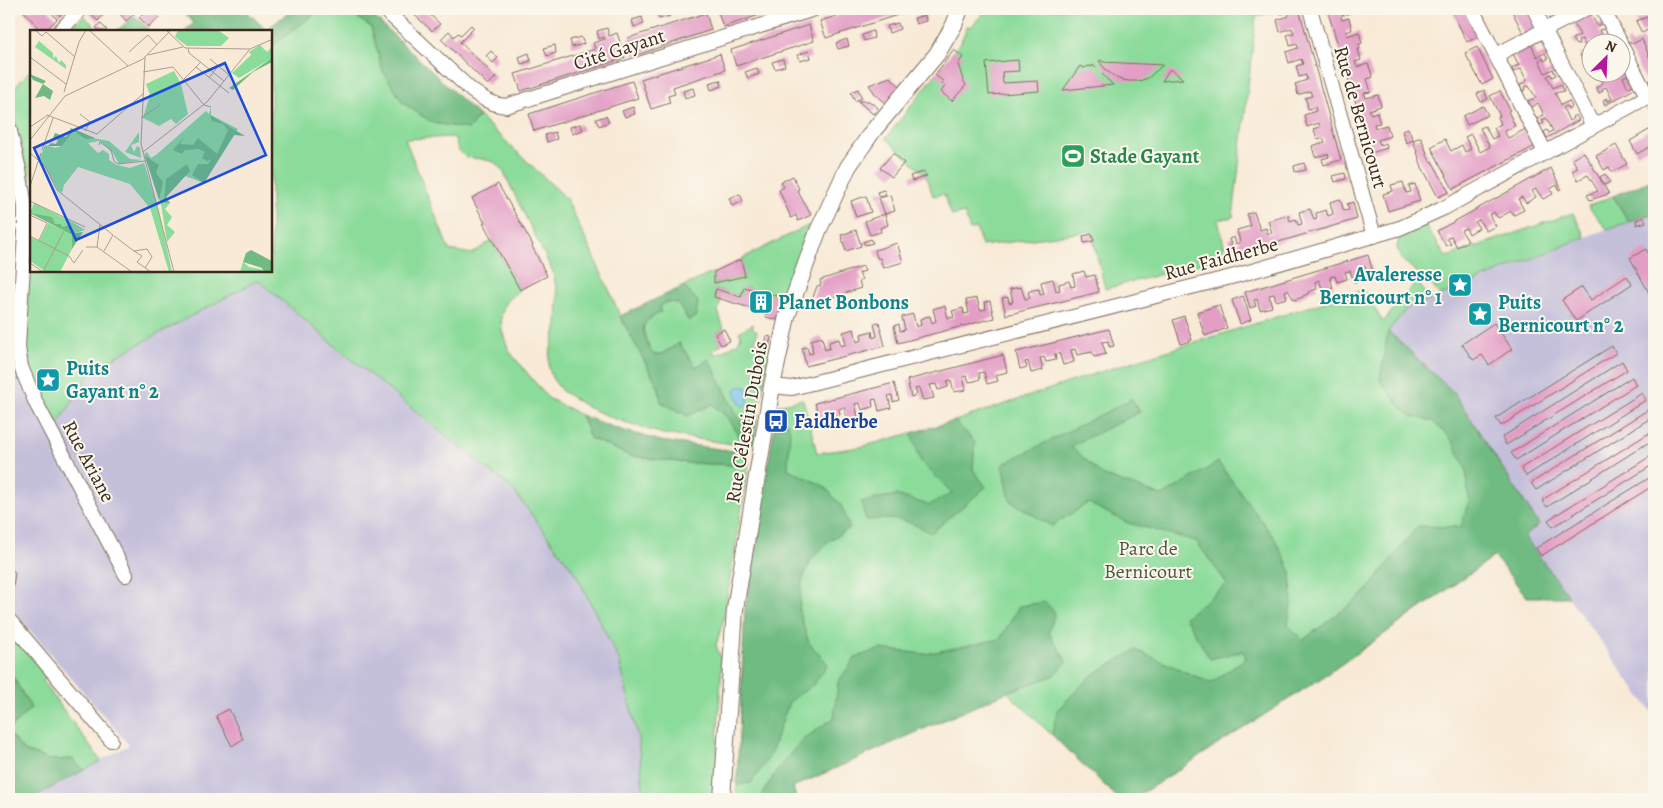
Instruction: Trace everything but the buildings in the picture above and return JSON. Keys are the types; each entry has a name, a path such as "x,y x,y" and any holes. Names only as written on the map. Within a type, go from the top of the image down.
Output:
{"street":[{"path":"61,30 81,9"},
{"name":"Cité Gayant","path":"384,9 461,82 481,98 493,104 506,106 814,9"},
{"name":"Rue Célestin Dubois","path":"722,799 735,609 772,386 780,343 791,303 818,231 848,167 866,140 940,48 954,25 960,9"},
{"name":"Rue de Bernicourt","path":"1310,9 1374,236"},
{"path":"1472,9 1545,152"},
{"path":"1534,9 1593,126"},
{"path":"1496,55 1585,9"},
{"path":"1604,9 1615,32"},
{"path":"1630,60 1651,95"},
{"name":"Rue Faidherbe","path":"772,386 792,388 1235,276 1400,228 1430,215 1651,95"},
{"name":"Rue Ariane","path":"10,133 25,207 25,243 19,329 21,367 36,403 126,575"},
{"path":"9,620 111,740"}],"shaded area":[{"path":"1654,213 1654,715 1524,536 1539,525 1454,393 1388,331 1407,308 1591,235"},
{"path":"258,280 341,351 513,490 576,574 619,660 638,737 644,799 31,799 129,745 9,606 9,322 25,323 35,382 58,423 93,369"}],"green space":[{"path":"180,9 245,9 266,30 186,30 194,23"},
{"path":"293,9 321,9 272,46 272,30 266,30"},
{"path":"321,9 346,9 371,27 382,69 403,103 433,123 469,129 479,116 566,198 620,316 659,388 661,402 688,416 712,404 728,418 742,440 754,443 747,445 733,444 663,434 615,419 587,407 562,391 552,378 549,368 549,357 557,325 558,297 553,272 502,169 494,162 465,157 459,151 454,137 405,139 449,250 472,254 492,240 520,290 505,303 501,316 502,331 509,351 548,398 581,415 590,438 630,456 688,463 734,465 734,451 745,456 749,463 723,622 716,645 722,661 714,799 644,799 638,737 619,660 576,574 513,490 341,351 258,280 93,369 58,424 35,382 26,358 25,323 30,272 272,272 272,46"},
{"path":"346,9 366,9 479,116 469,129 433,123 403,103 382,69 371,27"},
{"name":"Stade Gayant","path":"987,9 1276,9 1276,11 1256,17 1233,217 1218,220 1227,257 1105,289 1091,231 982,246 976,228 970,230 964,213 952,216 944,194 933,196 926,175 886,138 961,42 967,26 971,27"},
{"path":"84,16 99,30 69,30"},
{"path":"135,16 149,30 117,30"},
{"path":"30,70 30,191 26,166 9,102 9,94"},
{"path":"1654,179 1654,213 1629,222 1613,196"},
{"path":"1613,196 1629,222 1607,229 1588,206"},
{"path":"1573,213 1585,237 1440,296 1432,285 1400,258 1397,247 1400,234 1425,225 1446,257"},
{"path":"809,225 784,298 744,287 741,297 716,289 714,297 721,299 718,311 724,329 715,334 721,345 713,350 715,355 738,343 741,335 739,332 753,324 753,329 757,331 755,343 771,346 757,421 740,421 709,360 696,367 679,343 662,354 655,355 649,348 645,336 645,323 661,312 659,307 667,302 678,303 689,321 693,319 698,302 684,286 714,272 715,283 744,276 741,259"},
{"name":"Parc de Bernicourt","path":"1417,281 1430,300 1407,308 1388,331 1454,393 1539,525 1326,675 1133,799 1119,799 1007,692 793,787 796,799 736,799 745,610 778,405 803,399 817,453 861,447 955,421 1115,367 1363,290 1383,322"},
{"path":"684,286 698,302 696,316 689,321 677,303 667,302 659,307 661,312 647,320 644,327 649,348 655,355 662,354 679,343 696,367 709,359 740,421 757,421 754,443 742,440 728,418 712,404 688,416 661,402 659,388 620,316"},
{"path":"1388,331 1454,393 1539,525 1524,536 1569,597 1527,597 1494,556 1326,675 1133,799 1119,799 1052,735 1057,710 1092,675 1136,650 1211,683 1246,658 1243,651 1210,659 1185,617 1227,584 1196,541 1128,523 1088,503 1052,526 1010,501 1003,464 1132,399 1140,412 1071,446 1102,475 1162,496 1218,462 1275,539 1291,572 1292,599 1288,625 1303,640 1364,594 1418,526 1461,527 1469,500 1466,469 1452,440 1432,421 1411,416 1397,403 1380,380"},
{"path":"581,415 615,428 661,441 734,451 735,465 688,463 630,456 590,438"},
{"path":"776,417 788,424 790,431 788,469 824,486 841,505 850,528 830,540 811,560 802,581 799,611 809,643 828,664 814,684 789,702 770,756 751,783 737,785 745,610"},
{"path":"955,421 975,442 973,469 986,487 931,533 914,524 900,520 866,520 861,502 896,495 929,505 952,493 921,462 911,433"},
{"path":"1045,602 1055,612 1049,633 1067,662 1053,676 1007,692 793,787 796,799 763,799 762,794 780,766 802,740 834,718 838,682 856,657 881,649 925,654 1000,639 1019,606"},
{"path":"9,627 49,674 43,682 101,761 84,770 73,759 50,760 24,751 9,734 9,729 31,708 13,677 9,675"},
{"path":"9,675 13,677 31,708 9,729"},
{"path":"9,734 24,751 50,760 73,759 84,770 31,799 9,799"}],"water":[{"path":"740,386 748,388 748,403 745,406 740,404 735,391"}],"place":[{"name":"Stade Gayant","path":"1073,156"},
{"name":"Avaleresse Bernicourt n° 1","path":"1460,285"},
{"name":"Planet Bonbons","path":"761,302"},
{"name":"Puits Bernicourt n° 2","path":"1480,314"},
{"name":"Puits Gayant n° 2","path":"48,380"},
{"name":"Faidherbe","path":"776,421"}]}
